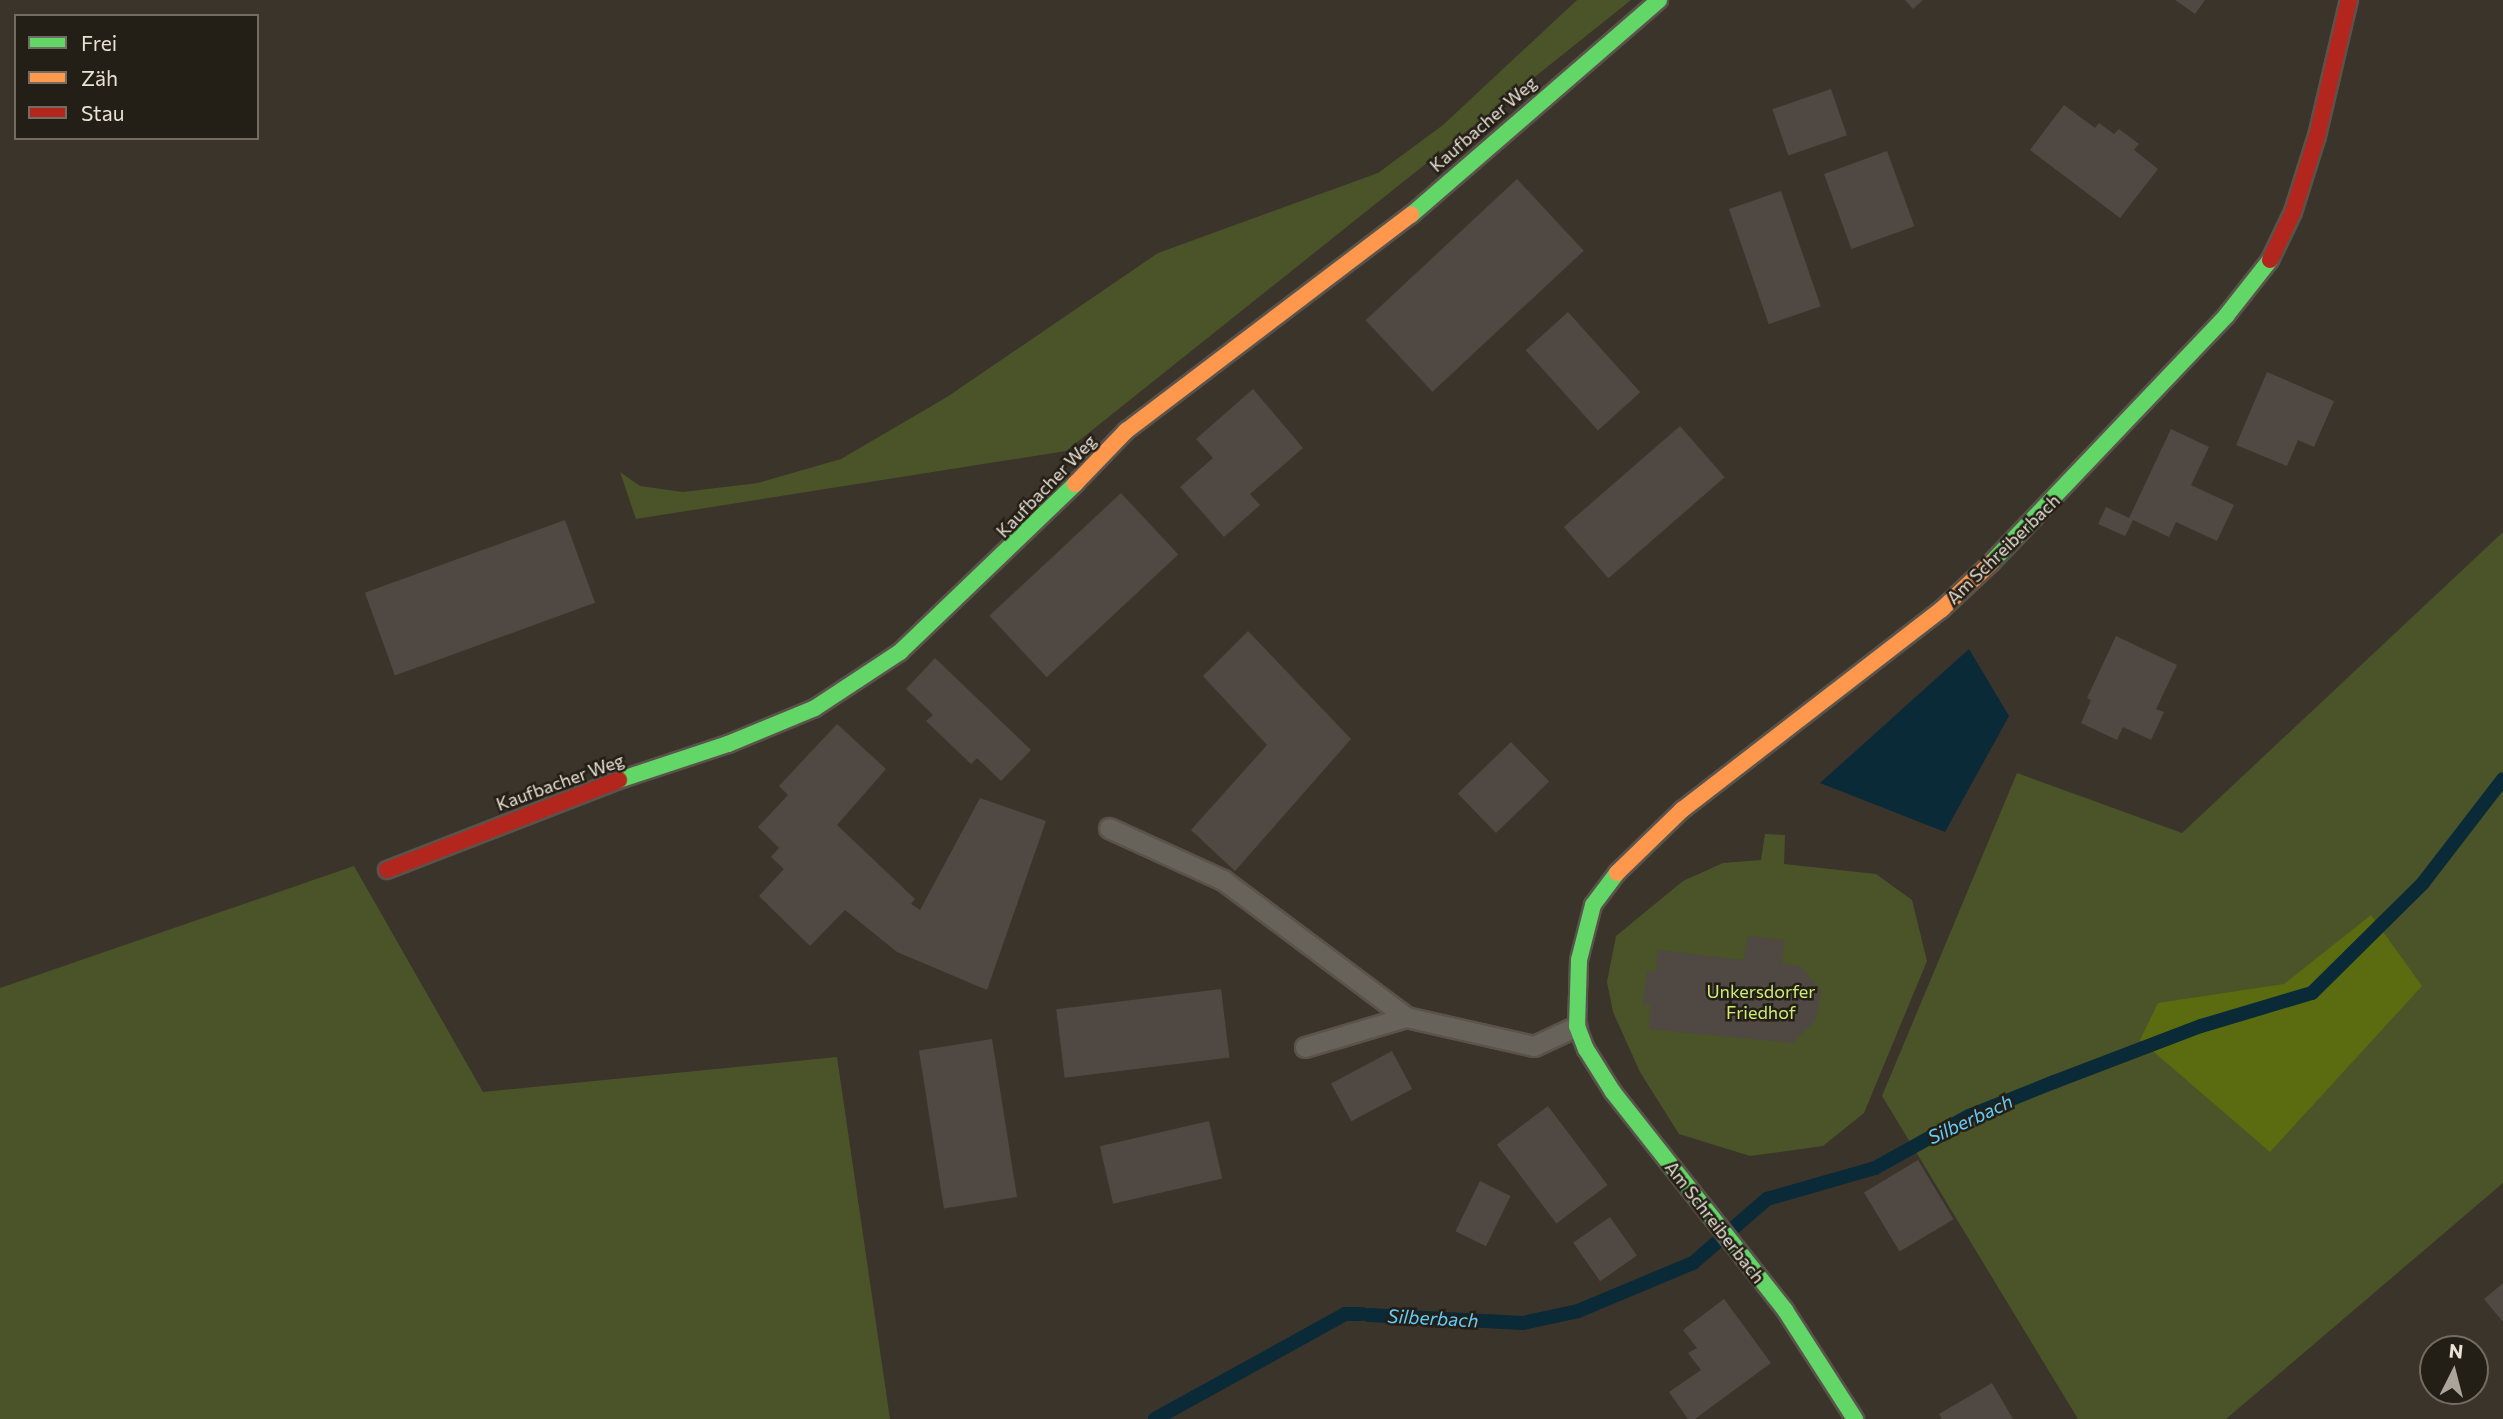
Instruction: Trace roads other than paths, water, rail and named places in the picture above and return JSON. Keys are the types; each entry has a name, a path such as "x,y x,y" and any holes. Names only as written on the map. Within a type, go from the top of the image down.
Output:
{"street":[{"name":"Kaufbacher Weg","path":"387,870 578,794 750,735 815,708 900,652 1035,527 1126,431 1373,248 1659,0"},
{"name":"Am Schreiberbach","path":"1855,1419 1785,1310 1613,1092 1577,1026 1579,960 1593,905 1628,857 1952,599 2032,524 2226,316 2269,263 2293,212 2317,136 2349,0"}],"lane":[{"path":"1109,828 1223,880 1406,1017 1534,1046 1577,1026"},
{"path":"1305,1047 1406,1017"}],"water":[{"path":"1969,649 2009,716 1945,832 1820,783"}],"waterway":[{"name":"Silberbach","path":"1369,1315 1523,1323 1578,1311 1693,1263 1767,1199 1875,1168 1969,1116 2201,1026 2312,993 2423,883 2503,779"},
{"name":"Silberbach","path":"1155,1419 1345,1314 1362,1314"}],"park label":[{"name":"Unkersdorfer Friedhof","path":"1761,1002"}]}
